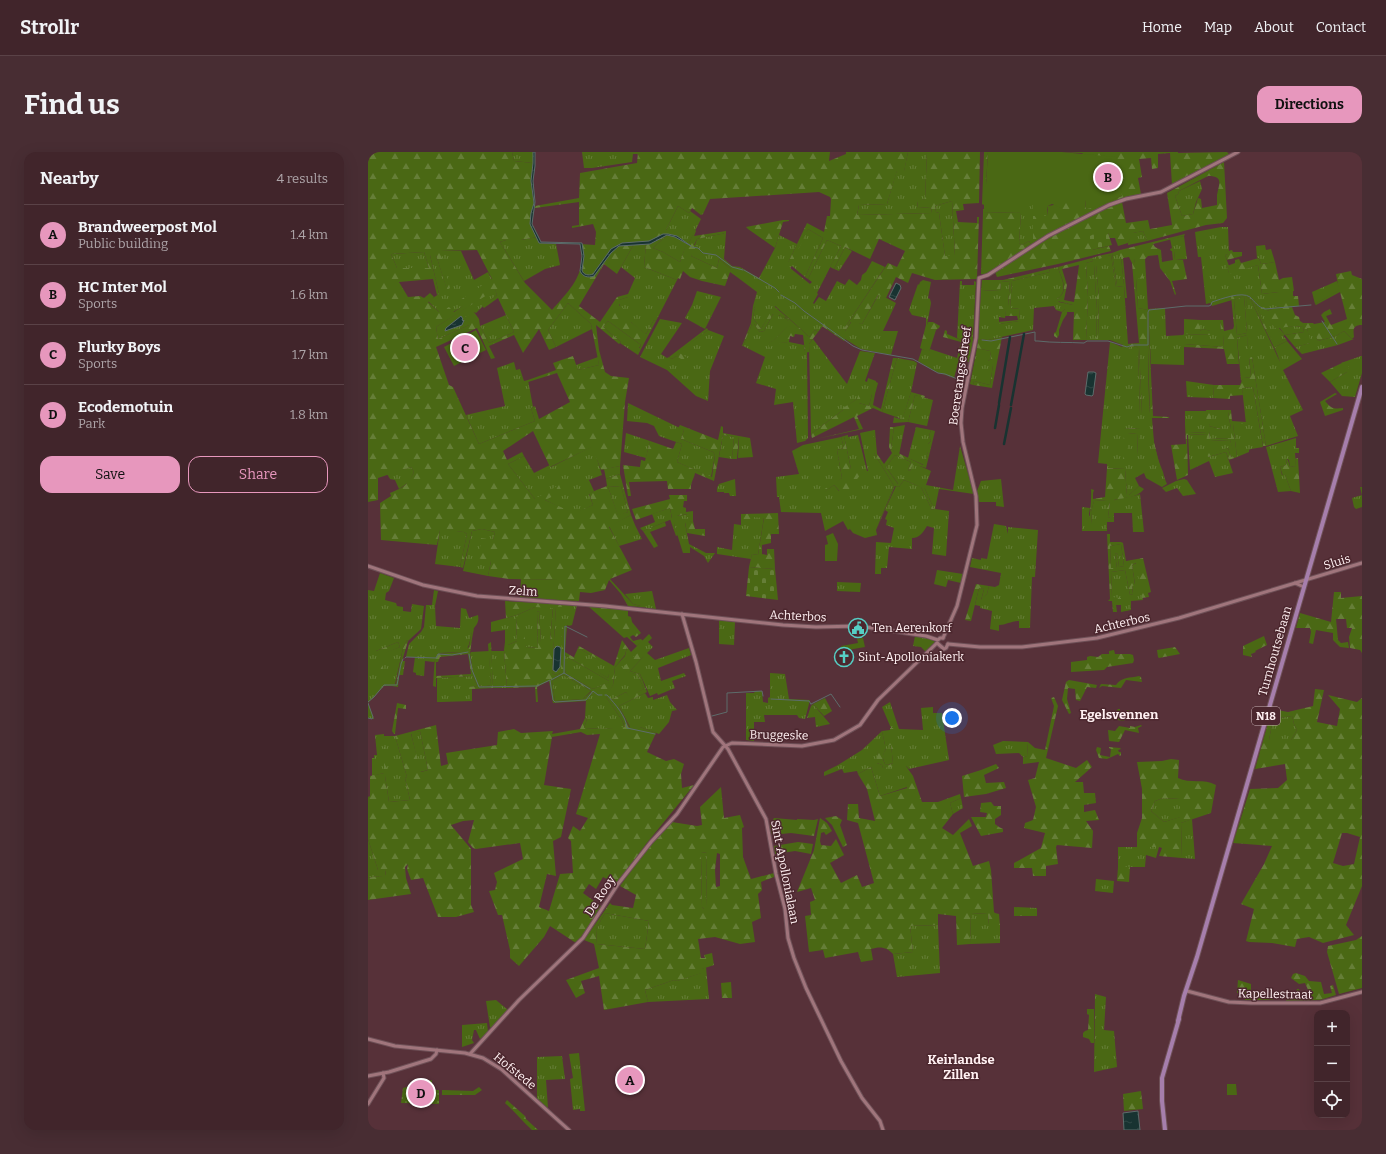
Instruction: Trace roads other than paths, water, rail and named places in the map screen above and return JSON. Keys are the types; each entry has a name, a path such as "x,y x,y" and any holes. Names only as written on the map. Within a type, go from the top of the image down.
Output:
{"main road":[{"name":"Turnhoutsebaan","path":"1165,1130 1162,1101 1162,1078 1178,1021 1187,997 1187,991 1362,387"}],"street":[{"name":"Boeretangsedreef","path":"943,638 957,606 977,525 978,511 976,494 963,442 961,423 962,408 976,338 979,278 988,274 1048,236 1103,208 1126,199 1161,192 1238,152"},
{"name":"Sluis","path":"1306,580 1362,563"},
{"name":"Zelm","path":"368,566 416,583 467,595 605,606 681,614"},
{"name":"Sluis","path":"1308,574 1317,577"},
{"name":"Achterbos","path":"681,614 797,626 859,626 926,636 937,642 944,649 948,644 980,647 1022,647 1092,639 1179,618 1306,580"},
{"path":"1295,583 1304,587"},
{"name":"Sint-Apollonialaan","path":"681,614 696,662 712,727 716,736 725,746 766,819 776,874 785,909 788,938 794,958 806,988 841,1061 862,1098 880,1121 883,1130"},
{"path":"937,642 940,638 943,638 948,644"},
{"name":"Bruggeske","path":"725,746 732,743 802,746 828,742 860,725 878,700 937,642"},
{"name":"De Rooy","path":"470,1054 519,1000 583,938 618,884 651,842 676,814 725,746"},
{"name":"Kapellestraat","path":"1187,991 1229,1002 1247,1003 1320,1003 1362,992"},
{"name":"Hofstede","path":"368,1040 395,1046 470,1054 488,1060 497,1066 569,1130"},
{"path":"476,1055 477,1046"},
{"path":"368,1076 425,1061 436,1054 436,1050"},
{"path":"368,1104 384,1078 383,1073"}],"water":[{"path":"533,152 535,152 533,181 535,202 532,224 541,242 582,243 584,256 582,270 585,274 593,274 611,249 622,243 649,241 663,234 668,234 677,236 691,246 675,237 667,235 650,244 619,246 611,253 594,276 584,276 580,271 582,256 580,244 539,243 530,224 534,203 531,181"},
{"path":"896,283 900,285 901,288 895,300 889,297"},
{"path":"461,316 463,321 464,320 462,325 445,331 446,328"},
{"path":"1088,372 1096,373 1092,396 1085,394"},
{"path":"557,646 561,649 560,667 556,672 553,670 554,649"},
{"path":"1138,1111 1140,1130 1124,1130 1123,1113"}],"waterway":[{"path":"692,247 698,248 703,253 716,255 732,267 743,270"},
{"path":"744,270 775,288 779,292"},
{"path":"781,295 795,303 853,346 862,350 913,359 938,373 960,380"},
{"path":"982,340 991,341 1035,332 1035,341 1084,343 1087,341 1108,341 1127,347 1132,345 1148,345 1149,310 1186,306 1209,306 1212,302 1231,296 1242,295 1250,297 1258,306 1265,309 1311,305"},
{"path":"1322,321 1337,344"},
{"path":"1011,405 1024,334"},
{"path":"999,403 1010,337"},
{"path":"995,428 999,405"},
{"path":"1004,444 1011,408"},
{"path":"564,673 565,626 587,637"},
{"path":"405,658 436,658 438,654 452,655 468,652"},
{"path":"469,654 472,670 479,687 537,686 550,680 553,700 555,702 586,700 593,691 598,695 602,695"},
{"path":"368,702 384,685 397,685 403,659"},
{"path":"551,680 564,673 590,689"},
{"path":"712,716 727,712 727,693 762,691 763,696"},
{"path":"811,704 831,694 840,707"},
{"path":"605,695 607,695 620,710 625,719 627,728 655,734"},
{"path":"771,699 809,701 811,704"},
{"path":"368,703 373,717 372,719 368,718"}],"place":[{"name":"HC Inter Mol","path":"1108,177"},
{"name":"Flurky Boys","path":"465,348"},
{"name":"Ten Aerenkorf","path":"858,628"},
{"name":"Sint-Apolloniakerk","path":"844,657"},
{"name":"Brandweerpost Mol","path":"630,1080"},
{"name":"Ecodemotuin","path":"421,1093"}],"district":[{"name":"Egelsvennen","path":"1119,714"},
{"name":"Keirlandse Zillen","path":"961,1066"}]}
